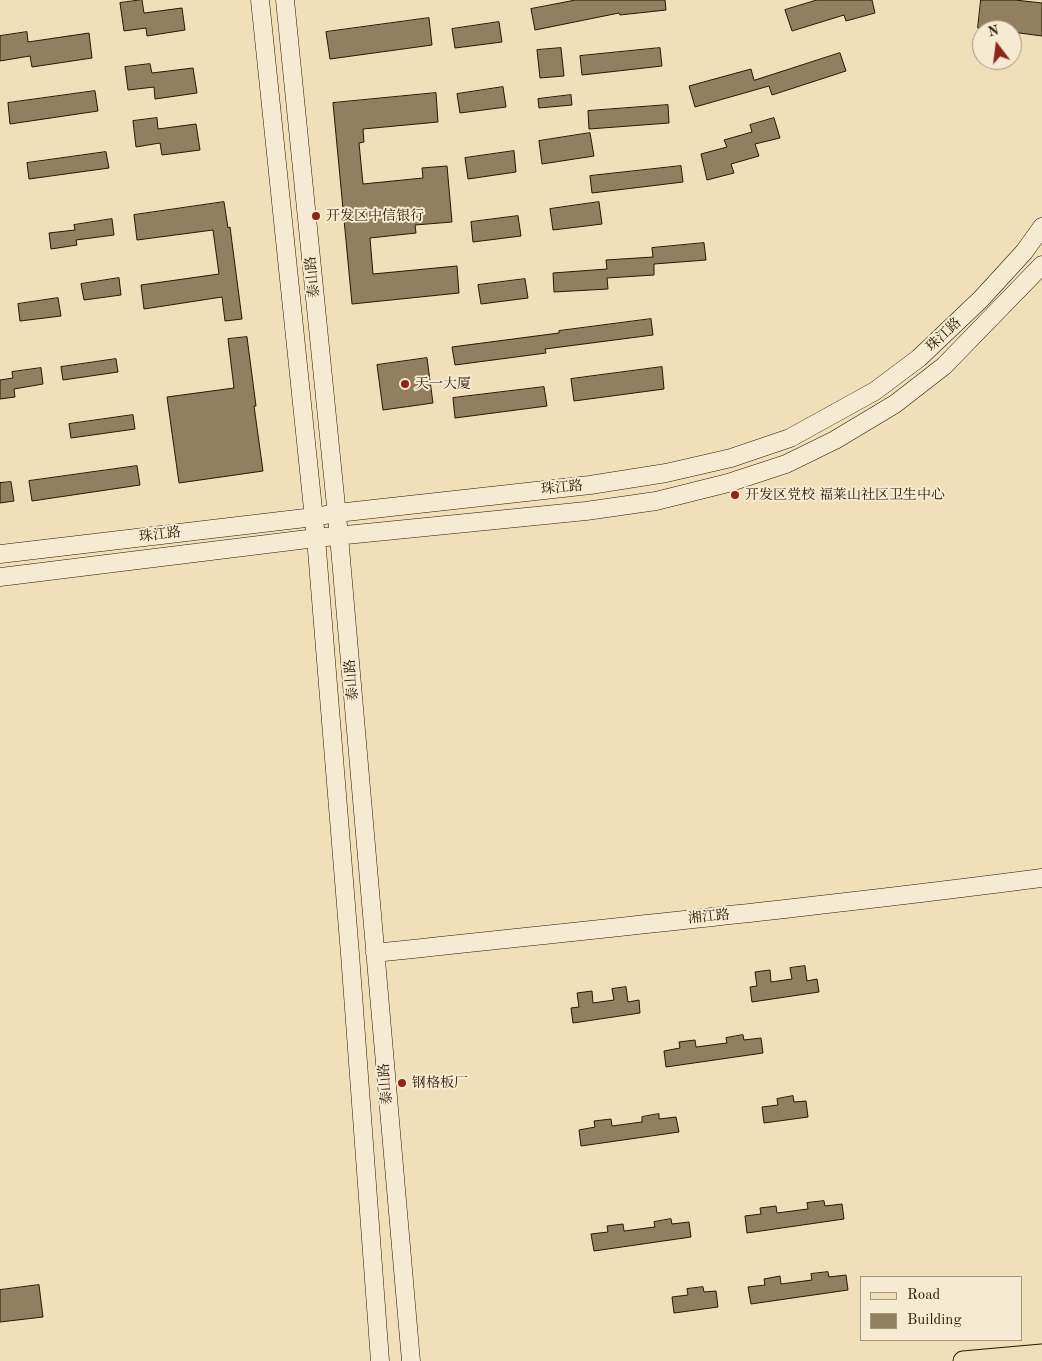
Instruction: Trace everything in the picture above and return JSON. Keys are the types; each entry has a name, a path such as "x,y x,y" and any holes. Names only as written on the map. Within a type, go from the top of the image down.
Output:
{"main road":[{"name":"泰山路","path":"260,0 316,538 380,1361"},
{"name":"泰山路","path":"285,0 337,513 411,1361"},
{"name":"珠江路","path":"0,554 337,513 590,485 666,473 731,458 790,438 875,391 919,358 981,299 1024,252 1041,230"},
{"path":"0,577 316,538 586,511 656,501 728,483 786,464 835,440 895,404 944,366 1042,265 1024,252"},
{"name":"湘江路","path":"375,953 696,919 1042,878"},
{"path":"963,1361 1042,1354"}],"building":[{"path":"142,0 144,13 182,8 185,30 147,36 146,28 124,31 120,3"},
{"path":"576,0 665,0 666,10 620,15 619,13 535,30 531,9"},
{"path":"817,0 872,0 875,13 846,21 844,15 792,31 785,10"},
{"path":"981,0 1015,0 1042,3 1042,36 1022,33 1022,20 979,20"},
{"path":"429,18 432,45 330,59 326,32"},
{"path":"499,22 502,42 455,48 452,29"},
{"path":"27,32 28,42 89,33 92,58 32,67 30,56 0,61 0,36"},
{"path":"561,48 564,76 540,78 537,50"},
{"path":"660,48 662,66 582,75 580,56"},
{"path":"840,53 846,71 772,95 769,86 695,107 689,86 751,69 754,80"},
{"path":"150,64 152,73 193,68 197,93 155,99 154,87 128,90 125,67"},
{"path":"503,87 506,107 460,113 457,94"},
{"path":"95,91 98,111 10,124 8,103"},
{"path":"436,93 438,122 363,129 364,142 359,143 363,184 423,178 422,168 447,166 452,222 415,225 416,233 370,238 373,274 457,266 459,293 352,304 333,103"},
{"path":"571,95 572,105 539,108 538,99"},
{"path":"668,105 669,123 589,129 588,111"},
{"path":"157,118 158,129 196,124 200,150 162,155 160,143 136,147 133,121"},
{"path":"774,118 780,138 755,144 759,156 731,164 734,173 707,180 701,154 727,147 724,140 752,132 750,125"},
{"path":"590,133 594,156 542,164 539,141"},
{"path":"514,151 516,172 468,179 465,158"},
{"path":"106,152 109,168 29,179 27,163"},
{"path":"681,166 683,182 592,193 590,176"},
{"path":"224,202 228,228 230,227 242,319 225,321 222,297 144,309 141,285 219,274 213,230 137,240 134,215"},
{"path":"599,202 602,224 553,230 550,209"},
{"path":"518,216 521,236 473,242 471,222"},
{"path":"112,219 114,235 76,240 77,245 51,249 49,233 75,230 74,225"},
{"path":"704,243 706,260 654,264 654,275 607,278 608,289 554,292 553,273 607,269 606,260 653,257 652,248"},
{"path":"119,278 121,295 84,300 81,284"},
{"path":"525,279 528,298 481,304 478,285"},
{"path":"58,298 61,316 20,321 18,304"},
{"path":"651,319 653,335 545,349 546,353 455,365 452,347"},
{"path":"247,337 263,471 179,483 167,397 234,388 228,339"},
{"name":"天一大厦","path":"427,358 433,403 383,410 377,365"},
{"path":"116,359 118,372 63,380 61,367"},
{"path":"662,367 664,389 574,401 571,379"},
{"path":"41,368 43,384 14,389 15,397 0,399 0,380 13,378 12,372"},
{"path":"544,387 547,406 455,418 453,398"},
{"path":"133,415 135,429 71,438 69,424"},
{"path":"137,466 140,485 32,501 29,481"},
{"path":"11,482 14,501 0,503 0,483"},
{"path":"805,966 807,981 817,979 819,992 752,1002 750,987 757,986 755,972 770,970 771,982 792,979 790,968"},
{"path":"626,987 628,1002 639,1000 640,1013 573,1023 571,1008 579,1007 577,993 592,991 593,1003 614,1000 612,989"},
{"path":"743,1035 744,1040 761,1038 763,1053 666,1067 664,1051 680,1048 679,1042 695,1040 696,1047 727,1043 726,1038"},
{"path":"793,1096 794,1102 806,1101 808,1117 764,1123 762,1107 778,1105 777,1099"},
{"path":"659,1114 659,1119 676,1117 679,1132 581,1146 579,1130 595,1127 594,1121 611,1119 612,1126 642,1122 642,1117"},
{"path":"824,1201 825,1206 842,1204 844,1219 747,1233 745,1216 761,1214 760,1208 776,1206 777,1213 808,1209 807,1203"},
{"path":"671,1219 672,1224 689,1222 691,1237 594,1251 591,1234 608,1232 607,1226 623,1224 624,1231 655,1227 654,1222"},
{"path":"828,1272 829,1277 846,1275 848,1290 751,1304 748,1287 765,1285 764,1279 780,1276 781,1284 812,1280 811,1274"},
{"path":"39,1285 43,1317 0,1322 0,1290"},
{"path":"703,1287 704,1292 716,1291 718,1307 674,1313 672,1297 688,1295 687,1289"}],"place":[{"name":"开发区中信银行","path":"316,216"},
{"name":"天一大厦","path":"405,384"},
{"name":"开发区党校 福莱山社区卫生中心","path":"735,495"},
{"name":"钢格板厂","path":"402,1083"}]}
